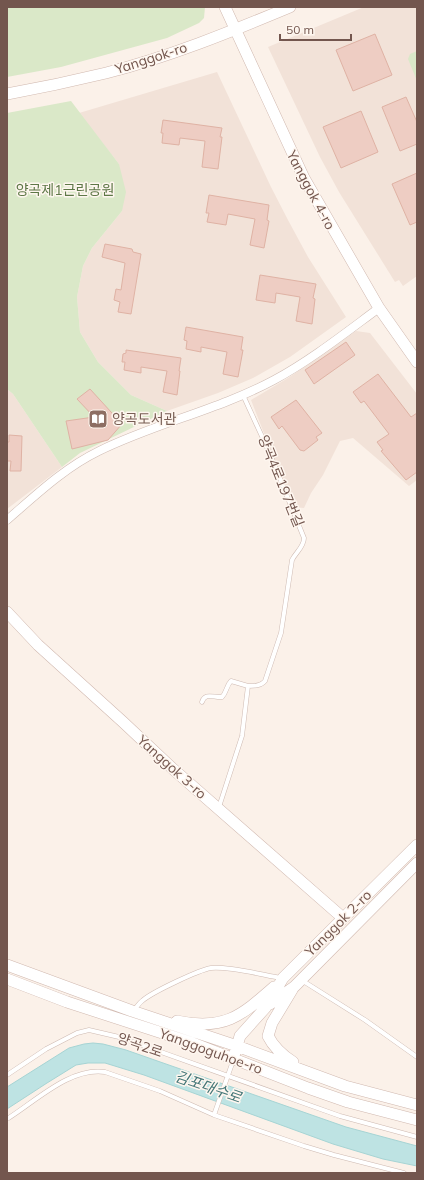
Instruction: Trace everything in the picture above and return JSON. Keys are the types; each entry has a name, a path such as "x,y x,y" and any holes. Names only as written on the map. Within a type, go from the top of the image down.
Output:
{"street":[{"name":"Yanggok 4-ro","path":"226,7 235,30 304,178 379,308 417,362"},
{"name":"Yanggok-ro","path":"7,94 107,72 170,53 235,30 290,7"},
{"path":"7,520 65,472 100,450 243,395 291,370 379,308"},
{"name":"Yanggok 3-ro","path":"7,612 38,645 218,809 343,918"},
{"name":"Yanggok 2-ro","path":"234,1059 240,1036 266,1007 284,978 417,845"},
{"name":"Yanggok 2-ro","path":"266,1007 297,983 417,864"},
{"name":"Yanggoguhoe-ro","path":"7,965 132,1011 237,1046 346,1086 417,1105"},
{"path":"132,1011 187,1023 212,1024 236,1017 249,1009 284,978"},
{"name":"Yanggoguhoe-ro","path":"7,979 67,1002 193,1043 348,1102 417,1120"},
{"path":"297,983 272,1023 268,1036 273,1047 284,1057 311,1073"}],"lane":[{"name":"양곡4로197번길","path":"243,395 270,454 304,538 304,543 292,560 282,633 265,681 263,684 248,686"},
{"path":"202,702 204,696 222,697 225,693 227,685 231,681 248,686 242,736 218,809"},
{"name":"양곡2로","path":"132,1011 142,1000 158,991 198,972 211,968 236,970 284,978"},
{"path":"297,983 366,1020 417,1057"},
{"name":"양곡2로","path":"7,1075 65,1038 89,1030 118,1037 340,1116 417,1137"},
{"path":"214,1115 234,1059"},
{"path":"7,1118 66,1080 81,1073 97,1071 105,1072 160,1092 214,1115 334,1155 404,1173"}],"shaded area":[{"path":"364,7 417,7 417,276 403,286 399,280 395,282 339,192 320,157 268,47"},
{"path":"217,72 288,220 308,257 346,317 290,357 253,378 218,393 167,411 131,395 98,362 80,332 77,297 83,266 92,248 122,211 119,164 79,113"},
{"path":"356,331 370,333 417,394 417,480 409,486 353,438 340,441 304,508 293,507 251,400 288,378"},
{"path":"7,389 13,394 62,467 7,509"}],"green space":[{"path":"7,7 205,7 204,18 199,23 167,38 61,67 7,77"},
{"path":"417,51 417,81 408,59 410,54"},
{"name":"양곡제1근린공원","path":"71,101 119,164 126,192 122,211 92,248 83,266 77,297 80,332 98,362 131,395 167,411 80,453 62,467 13,394 7,389 7,113"}],"water":[{"name":"김포대수로","path":"93,1043 126,1050 346,1127 417,1146 417,1166 383,1159 333,1144 144,1075 105,1063 76,1065 7,1109 7,1087 69,1048"}],"building":[{"path":"375,34 392,75 353,91 336,50"},
{"path":"406,97 417,122 417,144 400,151 382,107"},
{"path":"361,111 378,152 341,168 323,127"},
{"path":"163,120 222,128 218,169 202,167 205,141 180,138 179,145 162,143 163,133 161,133"},
{"path":"417,173 417,222 410,225 392,184"},
{"path":"209,195 269,205 267,220 269,221 264,248 250,245 255,219 228,214 226,225 207,222 209,213 206,213"},
{"path":"105,244 132,249 133,252 141,254 131,314 118,312 120,302 114,300 116,289 121,290 125,263 102,257"},
{"path":"260,275 316,284 313,298 315,299 312,324 296,321 300,297 276,293 275,303 256,300"},
{"path":"186,327 243,337 241,350 243,350 238,377 223,374 227,352 201,347 201,352 186,349 187,341 184,340"},
{"path":"346,342 355,355 314,384 305,370"},
{"path":"126,350 181,358 177,395 163,392 167,371 141,367 141,373 124,370 125,362 122,362 123,354 126,353"},
{"path":"378,374 411,417 417,413 417,472 406,480 381,451 383,450 377,442 389,434 364,401 361,403 353,392"},
{"name":"양곡도서관","path":"90,389 122,424 108,440 72,449 66,421 94,417 77,399"},
{"path":"296,400 322,433 316,437 318,440 304,451 300,450 282,426 279,429 271,417"},
{"path":"9,435 22,436 21,471 10,471 11,461 7,461 7,442 9,442"}],"place":[{"name":"양곡도서관","path":"98,419"}]}
